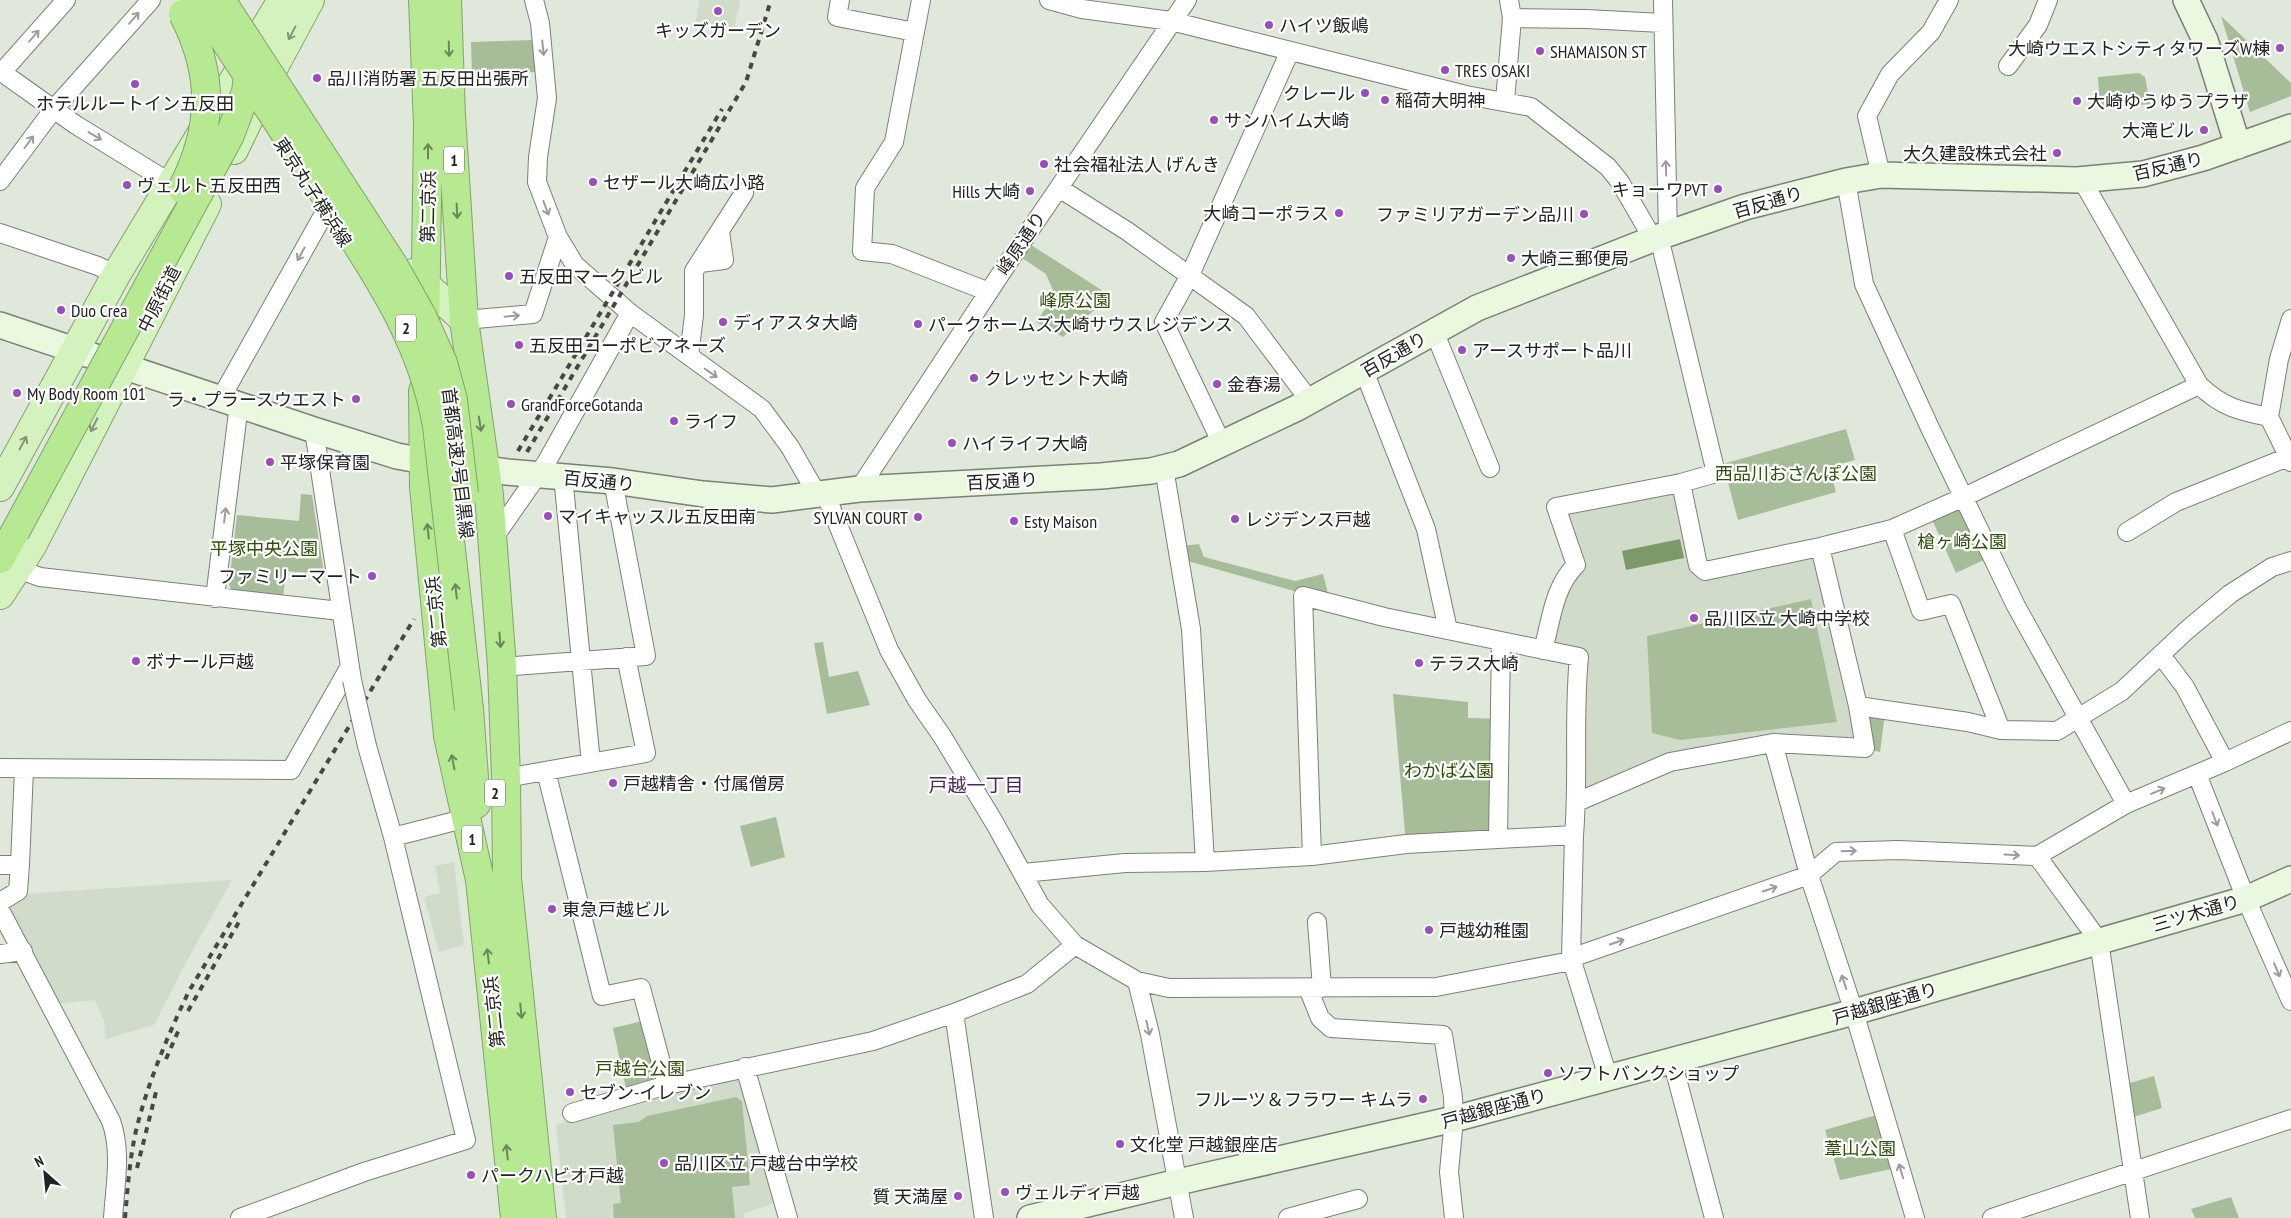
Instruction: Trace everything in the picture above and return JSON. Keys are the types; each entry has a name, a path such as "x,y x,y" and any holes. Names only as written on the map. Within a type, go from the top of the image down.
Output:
{"highway":[{"path":"9,564 6,530 196,159 205,121 206,82 195,37 177,0"},
{"name":"首都高速2号目黒線","path":"198,0 371,266 404,323 419,356 437,426 477,708"},
{"name":"首都高速2号目黒線","path":"221,0 394,266 421,314 443,363 457,425 477,708 493,879"},
{"path":"6,530 237,119 246,92 249,57 246,24 238,0"},
{"name":"第二京浜","path":"423,0 428,124 423,394 424,487 448,736 467,818 493,879 542,1218"},
{"name":"第二京浜","path":"447,0 464,320 486,469 502,667 506,778 493,879 515,1218"}],"main road":[{"path":"177,0 194,41 201,73 201,131"},
{"name":"東京丸子横浜線","path":"183,0 257,105 394,318 411,353 423,394"},
{"name":"東京丸子横浜線","path":"234,0 274,67 380,229 408,268 426,287 464,320"},
{"path":"0,486 116,275 172,184 201,131 282,0"},
{"name":"中原街道","path":"0,595 9,564 125,367 257,105 274,67 310,0"}],"street":[{"path":"66,0 1,72 53,110 172,184"},
{"path":"0,181 53,110 151,0"},
{"path":"534,0 540,23 547,98 536,182 558,237 575,265 630,313 762,409 821,494 889,650 917,700 946,742 1040,905 1075,945 1137,981 1169,988 1436,987 1571,960 1809,875 1836,852 1898,850 2037,856 2126,804 2225,762 2291,731"},
{"path":"840,0 837,17 915,32"},
{"path":"921,0 894,142 865,188 862,251 892,254 989,292"},
{"path":"1049,0 1082,9 1171,21 1466,95 1531,107 1605,164 1660,237"},
{"name":"峰原通り","path":"860,489 1058,188 1187,0"},
{"path":"1505,101 1512,18 1509,0"},
{"path":"1543,650 1558,592 1567,574 1576,565 1556,507 1681,483 1716,473 1660,237 1663,0"},
{"path":"1881,175 1866,116 1890,74 1931,32 1949,0"},
{"path":"2008,66 2038,25 2048,0"},
{"path":"2186,0 2206,40 2238,146"},
{"path":"1512,18 1662,23"},
{"path":"1222,444 1164,322 1190,275 1290,51"},
{"name":"百反通り","path":"0,325 314,430 397,456 424,461 613,481 703,494 772,500 860,489 1101,476 1164,468 1222,444 1310,401 1477,308 1660,237 1745,207 1846,181 1881,175 2082,180 2143,174 2238,146 2291,127"},
{"path":"2082,180 2199,385 2214,399 2235,410 2269,417"},
{"path":"1846,181 1864,284 2016,606 2126,804"},
{"path":"1058,188 1190,275 1246,316 1310,401"},
{"path":"689,356 694,315 694,270 744,193"},
{"path":"214,598 230,401 325,212"},
{"path":"0,233 98,266 116,275"},
{"path":"464,320 534,314 558,237"},
{"path":"493,539 538,474 630,313"},
{"path":"2127,532 2176,502 2289,460 2269,417 2279,359 2291,319"},
{"path":"1434,331 1490,468"},
{"path":"1364,371 1426,529 1448,630"},
{"path":"1681,483 1698,565 1705,571 1820,547 1892,529 1964,497 2199,385"},
{"path":"240,1218 364,1172 466,1140 392,837 367,746 351,674 314,430"},
{"path":"1164,468 1191,629 1205,862"},
{"path":"563,476 591,763"},
{"path":"502,667 646,656 613,481"},
{"path":"1892,529 1922,611 1951,604 2001,730"},
{"path":"1577,802 1670,762 1773,743 1865,748 1858,706 1820,547"},
{"path":"1858,706 1968,722 2001,730 2057,731 2122,691 2187,630 2230,594 2272,567 2291,561"},
{"path":"9,564 40,578 340,611"},
{"path":"1312,856 1303,596 1384,617 1579,657 1576,684 1577,802 1574,835 1571,960 1608,1077"},
{"path":"1498,839 1501,642"},
{"path":"506,778 646,753 626,657"},
{"path":"2167,663 2185,686 2225,762"},
{"path":"0,768 291,770 351,674"},
{"path":"1773,743 1809,875 1854,1012 1915,1218"},
{"path":"0,902 18,891 24,769"},
{"path":"546,771 602,996 641,988 666,1085"},
{"path":"2197,774 2246,899 2291,1001"},
{"path":"392,837 467,818"},
{"path":"1023,873 1126,863 1205,862 1312,856 1406,844 1574,835"},
{"path":"2037,856 2099,942 2140,1218"},
{"path":"0,864 20,865"},
{"name":"三ツ木通り","path":"2099,942 2246,899 2291,879"},
{"path":"0,910 111,1121 116,1136 113,1218"},
{"path":"1317,922 1315,988 1320,1018 1331,1028 1443,1035 1453,1096 1454,1119 1450,1172 1454,1218"},
{"name":"戸越銀座通り","path":"1030,1218 1454,1119 1854,1012 2099,942"},
{"path":"572,1113 666,1085 873,1041 954,1013 1027,984 1075,945"},
{"path":"0,954 22,951"},
{"path":"1137,981 1150,1034 1184,1218"},
{"path":"954,1013 984,1218"},
{"path":"1672,1060 1714,1218"},
{"path":"745,1067 788,1218"},
{"path":"1992,1218 2133,1173 2291,1119"},
{"path":"1288,1218 1358,1199"}],"shaded area":[{"name":"キッズガーデン","path":"699,0 740,0 734,31 696,22"},
{"name":"品川区立 大崎中学校","path":"1673,488 1692,559 1687,565 1699,579 1816,553 1859,736 1855,744 1778,738 1594,790 1584,788 1585,655 1549,647 1571,576 1563,514"},
{"path":"1680,539 1684,558 1626,570 1622,551"},
{"path":"454,862 464,945 439,952 424,897 440,893 435,866"},
{"path":"232,880 154,1025 106,1039 104,1020 95,1000 54,1004 3,905 23,894"},
{"name":"品川区立 戸越台中学校","path":"741,1073 778,1202 744,1213 744,1218 566,1218 556,1125 581,1115"}],"green space":[{"path":"2221,16 2291,83 2291,96 2250,112"},
{"path":"535,40 535,72 472,76 471,42"},
{"path":"2139,73 2145,77 2150,104 2100,109 2098,77"},
{"name":"峰原公園","path":"1028,243 1111,296 1063,337 1036,322 1055,295 1046,274 1019,256"},
{"name":"西品川おさんぽ公園","path":"1846,429 1855,460 1829,467 1836,492 1738,520 1723,464"},
{"name":"平塚中央公園","path":"301,494 312,495 324,574 286,571 283,598 231,591 229,584 237,515 299,521"},
{"name":"槍ヶ崎公園","path":"1959,502 1990,557 1956,573 1930,515"},
{"path":"1199,544 1204,557 1295,581 1323,574 1330,601 1184,560 1182,546"},
{"path":"1811,599 1837,722 1680,740 1652,733 1647,636"},
{"path":"823,642 829,677 858,671 870,705 827,714 814,643"},
{"name":"わかば公園","path":"1393,694 1468,702 1468,718 1499,719 1498,839 1406,844"},
{"path":"1862,710 1885,714 1880,752 1870,750"},
{"path":"776,817 785,857 751,867 740,826"},
{"name":"戸越台公園","path":"647,1020 664,1083 627,1093 613,1028"},
{"path":"2154,1076 2162,1108 2127,1119 2123,1085"},
{"path":"736,1097 742,1101 750,1185 732,1187 735,1218 614,1218 613,1204 621,1203 613,1125 639,1122 647,1116"},
{"name":"葦山公園","path":"1880,1114 1896,1168 1840,1180 1825,1130"},
{"path":"2231,1197 2239,1218 2195,1218 2191,1209"}],"railway":[{"path":"527,452 746,82 771,0"},
{"path":"518,451 722,109"},
{"path":"125,1218 131,1156 139,1119 161,1054 189,991 414,619"},
{"path":"188,1011 240,920"},
{"path":"166,1059 180,1027"},
{"path":"137,1168 157,1088"}],"place":[{"name":"キッズガーデン","path":"718,11"},
{"name":"ハイツ飯嶋","path":"1269,25"},
{"name":"大崎ウエストシティタワーズW棟","path":"2280,48"},
{"name":"SHAMAISON ST","path":"1540,51"},
{"name":"TRES OSAKI","path":"1445,70"},
{"name":"品川消防署 五反田出張所","path":"317,78"},
{"name":"ホテルルートイン五反田","path":"135,84"},
{"name":"クレール","path":"1365,93"},
{"name":"稲荷大明神","path":"1385,100"},
{"name":"大崎ゆうゆうプラザ","path":"2077,101"},
{"name":"サンハイム大崎","path":"1214,120"},
{"name":"大滝ビル","path":"2204,130"},
{"name":"大久建設株式会社","path":"2057,153"},
{"name":"社会福祉法人 げんき","path":"1044,164"},
{"name":"セザール大崎広小路","path":"593,182"},
{"name":"ヴェルト五反田西","path":"127,185"},
{"name":"キョーワPVT","path":"1718,189"},
{"name":"Hills 大崎","path":"1030,191"},
{"name":"大崎コーポラス","path":"1339,213"},
{"name":"ファミリアガーデン品川","path":"1584,214"},
{"name":"大崎三郵便局","path":"1511,258"},
{"name":"五反田マークビル","path":"509,276"},
{"name":"Duo Crea","path":"61,310"},
{"name":"ディアスタ大崎","path":"723,322"},
{"name":"パークホームズ大崎サウスレジデンス","path":"918,324"},
{"name":"五反田コーポビアネーズ","path":"519,345"},
{"name":"アースサポート品川","path":"1462,350"},
{"name":"クレッセント大崎","path":"974,378"},
{"name":"金春湯","path":"1217,384"},
{"name":"My Body Room 101","path":"17,393"},
{"name":"ラ・プラースウエスト","path":"356,399"},
{"name":"GrandForceGotanda","path":"511,404"},
{"name":"ライフ","path":"674,421"},
{"name":"ハイライフ大崎","path":"952,443"},
{"name":"平塚保育園","path":"270,462"},
{"name":"マイキャッスル五反田南","path":"548,516"},
{"name":"SYLVAN COURT","path":"918,517"},
{"name":"レジデンス戸越","path":"1235,519"},
{"name":"Esty Maison","path":"1014,521"},
{"name":"ファミリーマート","path":"372,576"},
{"name":"品川区立 大崎中学校","path":"1694,618"},
{"name":"ボナール戸越","path":"136,661"},
{"name":"テラス大崎","path":"1419,663"},
{"name":"戸越精舎・付属僧房","path":"613,783"},
{"name":"東急戸越ビル","path":"552,909"},
{"name":"戸越幼稚園","path":"1429,930"},
{"name":"ソフトバンクショップ","path":"1548,1073"},
{"name":"セブン-イレブン","path":"570,1092"},
{"name":"フルーツ＆フラワー キムラ","path":"1423,1099"},
{"name":"文化堂 戸越銀座店","path":"1120,1144"},
{"name":"品川区立 戸越台中学校","path":"664,1163"},
{"name":"パークハビオ戸越","path":"471,1175"},
{"name":"ヴェルディ戸越","path":"1005,1192"},
{"name":"質 天満屋","path":"958,1196"}],"district":[{"name":"戸越一丁目","path":"976,785"}]}
